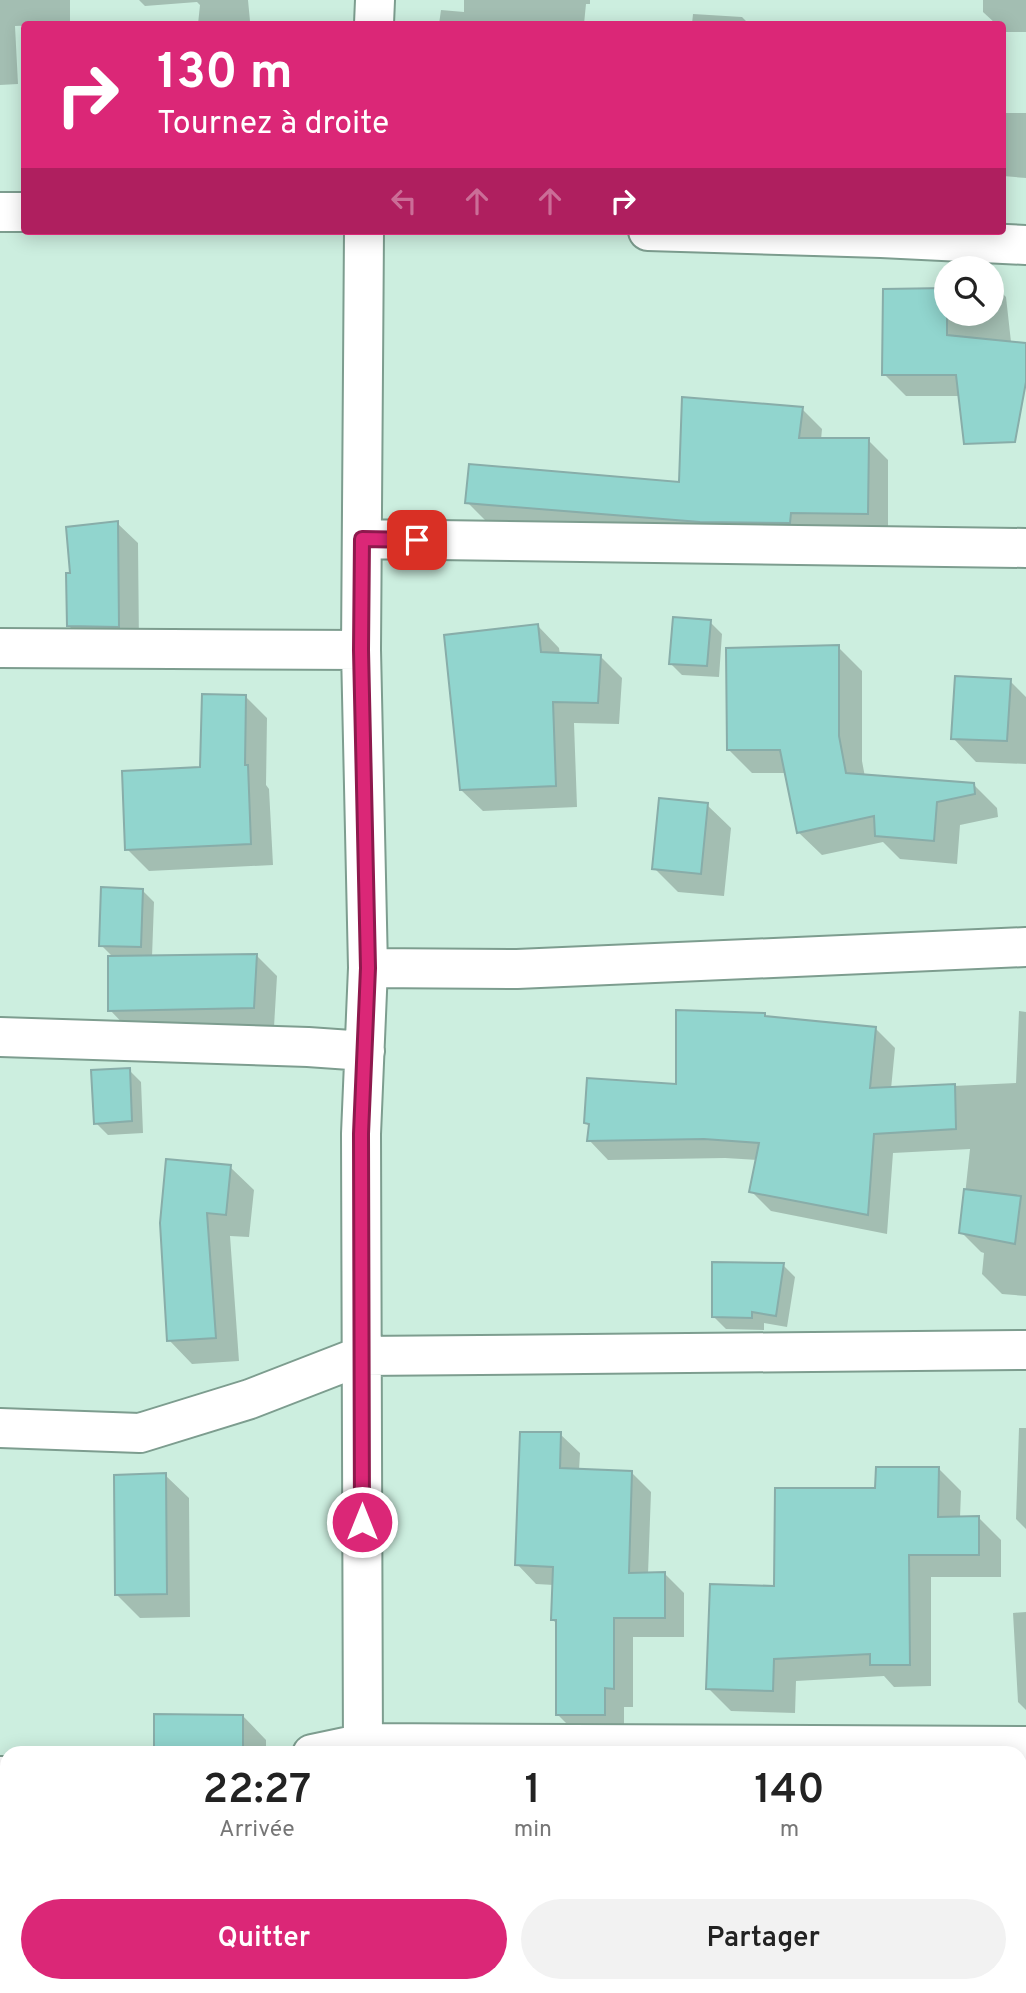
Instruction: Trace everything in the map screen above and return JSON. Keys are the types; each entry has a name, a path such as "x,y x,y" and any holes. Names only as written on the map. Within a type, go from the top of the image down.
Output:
{"street":[{"path":"373,21 375,0"},
{"path":"0,212 21,212"},
{"path":"363,1746 361,1134 368,968 361,650 364,235"},
{"path":"794,235 1026,245"},
{"path":"362,539 1026,548"},
{"path":"0,648 361,650"},
{"path":"368,968 517,969 1026,947"},
{"path":"0,1037 365,1051"},
{"path":"0,1428 140,1433 250,1399 361,1356 1026,1350"}],"building":[{"path":"934,288 934,326 947,326 947,335 1026,343 1026,382 1015,442 964,444 956,375 882,375 883,289"},
{"path":"682,397 803,407 799,438 869,438 868,514 791,513 790,523 700,522 465,503 469,464 679,482"},
{"path":"118,521 119,627 67,626 66,573 70,573 66,527"},
{"path":"673,617 711,620 707,666 669,664"},
{"path":"538,624 541,652 601,655 598,703 553,702 556,786 460,790 444,635"},
{"path":"839,645 839,736 846,773 974,783 975,794 937,802 934,841 875,836 874,816 797,833 780,750 727,750 726,648"},
{"path":"955,676 1011,679 1007,741 951,739"},
{"path":"202,694 246,695 245,765 248,765 251,844 125,850 122,771 200,767"},
{"path":"659,798 708,803 701,874 652,869"},
{"path":"101,887 143,889 141,947 99,946"},
{"path":"257,954 254,1008 108,1011 108,956"},
{"path":"676,1010 765,1013 765,1016 876,1027 870,1088 955,1084 956,1129 874,1134 868,1215 749,1192 759,1143 704,1139 587,1141 589,1124 584,1123 587,1078 676,1084"},
{"path":"130,1068 132,1121 94,1124 91,1070"},
{"path":"166,1159 231,1165 226,1215 207,1213 216,1338 167,1341 160,1223"},
{"path":"964,1189 1021,1196 1015,1244 959,1233"},
{"path":"712,1262 784,1263 776,1316 752,1312 752,1318 712,1317"},
{"path":"520,1432 561,1432 560,1468 632,1471 629,1573 665,1572 665,1618 614,1618 614,1689 605,1688 605,1715 556,1715 556,1620 551,1620 553,1567 515,1565"},
{"path":"876,1467 939,1467 938,1517 979,1516 979,1555 909,1555 910,1665 870,1665 870,1654 774,1659 773,1691 706,1689 710,1584 774,1586 775,1488 875,1488"},
{"path":"166,1473 167,1594 115,1595 114,1475"},
{"path":"154,1714 243,1715 243,1746 154,1746"}],"route":[{"path":"362,1522 361,1134 368,968 361,650 362,539 417,540"}]}
